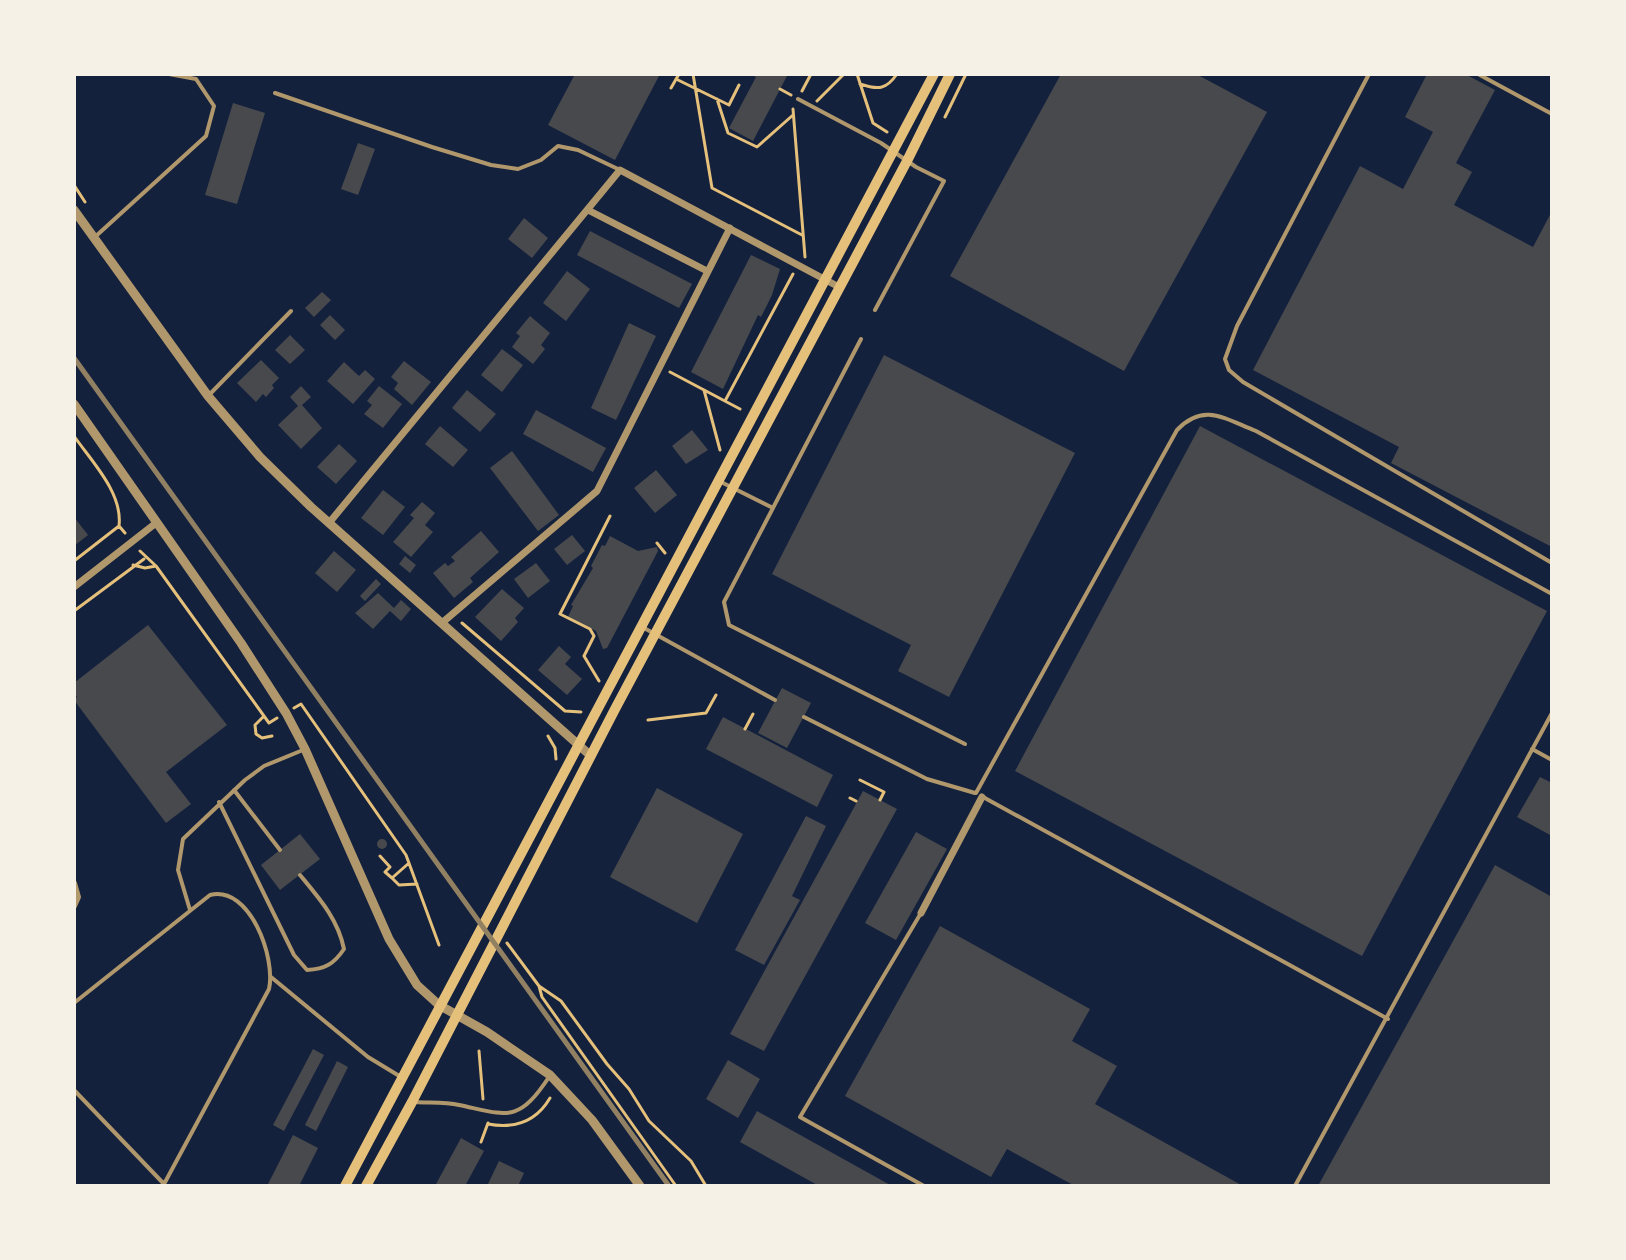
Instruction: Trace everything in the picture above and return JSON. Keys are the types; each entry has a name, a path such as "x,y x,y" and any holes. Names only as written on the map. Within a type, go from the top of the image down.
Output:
{"main road":[{"path":"345,1186 934,74"},
{"path":"366,1186 950,74"},
{"path":"558,782 573,790"}],"street":[{"path":"329,523 620,170 839,287"},
{"path":"74,210 208,396 260,457 329,523 591,756"},
{"path":"588,210 707,271"},
{"path":"443,622 597,491 730,228"},
{"path":"74,404 241,643 305,749 398,956 420,990 550,1075 592,1120 640,1186"},
{"path":"74,587 156,523"},
{"path":"921,913 979,795"},
{"path":"74,883 78,897 74,906"}],"lane":[{"path":"94,238 206,136 214,106 196,76 169,74"},
{"path":"1369,74 1237,326 1225,359 1229,370 1243,382 1552,563"},
{"path":"1478,74 1552,114"},
{"path":"275,93 491,165 518,169 541,160 558,146 578,150 620,170"},
{"path":"798,99 944,181 875,310"},
{"path":"208,396 291,311"},
{"path":"861,339 724,602 729,625 965,744"},
{"path":"979,795 1177,430 1188,418 1203,413 1256,431 1552,594"},
{"path":"719,481 773,508"},
{"path":"641,626 775,700"},
{"path":"1295,1186 1552,713"},
{"path":"804,717 927,779 979,795 1388,1019"},
{"path":"190,910 178,870 180,850 187,834 219,802 264,766 305,749"},
{"path":"1532,749 1552,760"},
{"path":"234,790 280,850"},
{"path":"219,802 294,955 307,970 322,969 336,962 344,949 341,935 334,918 300,875"},
{"path":"74,1003 210,895 231,896 238,900 251,917 268,955 271,977 264,999 164,1185 74,1090"},
{"path":"921,913 800,1117 924,1186"},
{"path":"271,977 368,1057 401,1077"},
{"path":"412,1102 455,1104 492,1114 511,1113 530,1103 550,1075"}],"path":[{"path":"693,74 712,188 802,235"},
{"path":"806,268 793,115 811,74"},
{"path":"812,106 844,74"},
{"path":"857,74 873,123 887,132"},
{"path":"860,84 883,88 897,74"},
{"path":"671,88 678,76 696,89 729,105 739,85"},
{"path":"717,99 728,133 757,147 793,115"},
{"path":"74,185 89,207"},
{"path":"725,401 798,264"},
{"path":"660,366 740,409"},
{"path":"704,390 720,450"},
{"path":"74,436 115,496 120,514 119,526 74,561"},
{"path":"599,681 584,656 594,636 590,629 560,614 610,516"},
{"path":"657,543 665,553"},
{"path":"74,611 146,558 156,566 269,723"},
{"path":"133,565 145,568 156,566"},
{"path":"648,720 706,713 716,695"},
{"path":"301,704 403,849 439,945"},
{"path":"745,729 753,714"},
{"path":"264,716 255,725 256,734 262,738 272,736"},
{"path":"860,780 884,792 880,800"},
{"path":"850,798 856,801"},
{"path":"380,856 390,867 385,872 399,885 417,884"},
{"path":"392,878 409,863"},
{"path":"506,941 676,1186"},
{"path":"539,986 561,1001 629,1089 649,1121 691,1161 706,1186"},
{"path":"479,1051 484,1111"},
{"path":"481,1142 492,1114"}],"building":[{"path":"575,74 660,74 615,160 548,125"},
{"path":"749,74 788,74 753,141 729,128 756,77"},
{"path":"1061,74 1196,74 1267,112 1124,371 950,276"},
{"path":"1427,74 1465,74 1495,90 1456,163 1472,172 1454,205 1533,247 1552,211 1552,547 1391,463 1399,447 1253,370 1360,166 1403,189 1433,132 1405,117"},
{"path":"233,103 265,113 237,204 205,195"},
{"path":"358,143 375,149 358,195 341,189"},
{"path":"524,218 548,238 532,258 508,239"},
{"path":"590,231 692,284 679,308 577,255"},
{"path":"751,255 780,269 772,295 761,317 758,315 723,389 691,372"},
{"path":"567,271 590,289 566,321 543,303"},
{"path":"322,292 331,300 314,317 305,308"},
{"path":"330,315 345,330 335,340 320,325"},
{"path":"530,316 550,333 541,345 545,349 533,364 512,347 520,336 516,333"},
{"path":"629,323 656,336 616,420 591,408"},
{"path":"290,335 305,350 290,364 275,350"},
{"path":"502,349 523,365 502,392 481,375"},
{"path":"884,355 1075,453 949,697 898,671 911,645 772,574"},
{"path":"261,360 279,378 266,397 263,394 256,402 237,383"},
{"path":"404,361 431,382 412,405 394,389 398,383 391,377"},
{"path":"344,362 359,376 365,370 375,379 353,404 327,381"},
{"path":"301,386 311,397 302,405 322,428 301,449 278,425 298,406 290,397"},
{"path":"379,386 402,404 383,428 364,414 372,405 367,401"},
{"path":"467,390 496,414 480,432 452,408"},
{"path":"536,410 606,448 593,472 523,434"},
{"path":"440,426 468,450 453,467 425,444"},
{"path":"1200,426 1547,611 1362,956 1015,771"},
{"path":"692,430 708,450 686,464 672,446"},
{"path":"339,444 357,461 336,484 317,467"},
{"path":"512,451 559,515 538,531 490,468"},
{"path":"656,470 677,495 655,513 634,488"},
{"path":"383,490 405,507 383,535 361,518"},
{"path":"422,502 435,513 425,525 433,532 411,557 393,542 414,518 410,515"},
{"path":"74,517 88,535 74,546"},
{"path":"481,531 499,552 470,578 473,582 454,598 433,573 445,563 448,566 455,561 451,557"},
{"path":"572,535 585,551 567,565 554,549"},
{"path":"610,536 638,551 657,547 658,551 607,648 603,649 596,631 568,617 571,605 593,568 591,566"},
{"path":"334,551 356,570 337,592 315,573"},
{"path":"405,556 416,565 410,573 399,564"},
{"path":"536,563 550,581 528,598 514,579"},
{"path":"376,579 381,584 365,601 360,596"},
{"path":"502,589 524,608 515,618 518,622 501,641 475,617"},
{"path":"378,593 394,608 401,600 411,609 401,621 390,611 373,629 355,613"},
{"path":"148,625 227,725 166,772 191,804 166,823 74,700 77,697 74,683"},
{"path":"559,646 571,657 565,664 582,679 567,695 538,670"},
{"path":"782,688 811,703 787,748 758,733"},
{"path":"723,717 833,775 817,807 706,749"},
{"path":"1540,777 1552,783 1552,836 1517,817"},
{"path":"657,788 743,834 697,923 610,877"},
{"path":"863,791 897,809 764,1051 730,1034"},
{"path":"806,816 826,826 792,896 800,900 764,965 735,950"},
{"path":"916,832 947,849 896,940 865,923"},
{"path":"300,834 320,859 280,890 261,865"},
{"path":"382,839 387,844 382,849 377,844"},
{"path":"1495,865 1552,897 1552,1186 1318,1186"},
{"path":"940,926 1090,1009 1072,1041 1117,1066 1095,1104 1243,1186 1075,1186 1007,1149 991,1177 845,1096"},
{"path":"313,1049 324,1055 284,1131 273,1125"},
{"path":"728,1060 760,1079 738,1118 706,1099"},
{"path":"337,1061 348,1067 316,1131 305,1125"},
{"path":"757,1111 892,1186 819,1186 740,1142"},
{"path":"293,1135 318,1148 299,1186 267,1186"},
{"path":"461,1138 484,1151 465,1186 435,1186"},
{"path":"499,1161 524,1173 518,1186 487,1186"}],"railway":[{"path":"74,358 669,1186"}]}
